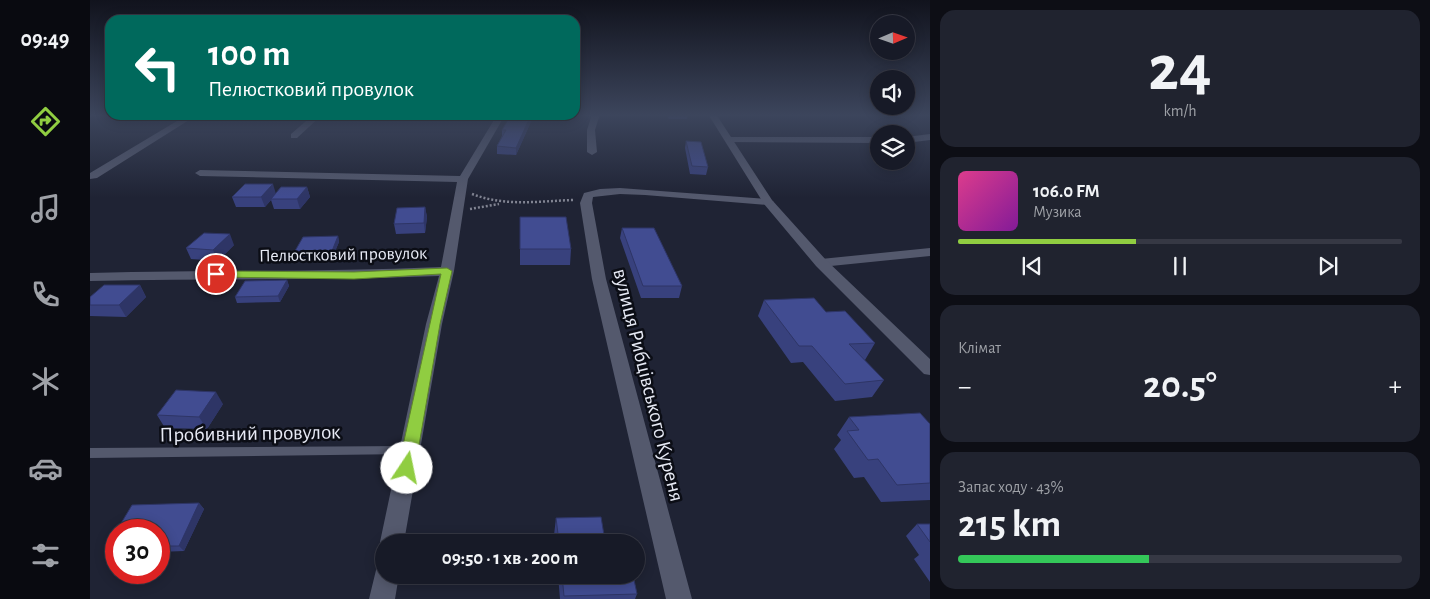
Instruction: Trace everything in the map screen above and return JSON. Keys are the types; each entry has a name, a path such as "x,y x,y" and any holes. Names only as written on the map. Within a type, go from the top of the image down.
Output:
{"street":[{"path":"92,176 148,142"},
{"path":"394,534 447,271 462,184 486,142"},
{"path":"592,142 592,152"},
{"path":"731,142 768,202 821,263 930,369"},
{"path":"200,173 462,184"},
{"path":"595,196 646,193 768,202"},
{"name":"вулиця Рибцівського Куреня","path":"595,196 599,279 679,599"},
{"path":"821,263 930,252"},
{"name":"Пелюстковий провулок","path":"90,277 216,274 354,276 447,271"},
{"path":"90,289 108,276"},
{"path":"382,599 384,584"}],"lane":[{"name":"Пробивний провулок","path":"90,453 410,450"}],"path":[{"path":"462,184 485,200 502,204"},
{"path":"456,217 470,210 502,204 595,196"}],"building":[{"path":"499,142 519,142 516,148 497,146"},
{"path":"686,142 701,142 708,167 692,166"},
{"path":"245,184 273,184 261,197 232,197"},
{"path":"281,187 307,187 297,199 271,199"},
{"path":"425,207 424,223 394,224 397,208"},
{"path":"520,217 566,217 571,249 520,249"},
{"path":"622,228 654,228 682,286 643,286"},
{"path":"204,233 230,234 213,250 186,248"},
{"path":"338,236 332,251 295,251 303,237"},
{"path":"287,280 278,296 235,297 245,281"},
{"path":"104,285 140,285 119,305 90,305 90,297"},
{"path":"814,298 826,312 845,311 875,343 849,344 884,380 845,384 812,346 799,346 764,300"},
{"path":"176,390 216,392 199,417 157,415"},
{"path":"920,413 930,424 930,483 897,485 878,459 868,460 847,431 859,430 849,417"},
{"path":"199,503 179,546 170,546 170,519 124,519 132,505"},
{"path":"601,517 604,534 558,534 556,518"},
{"path":"917,524 930,524 930,542"},
{"path":"563,584 635,584 637,594 564,596"}],"route":[{"path":"216,274 354,276 447,271 434,324 407,468"}]}
